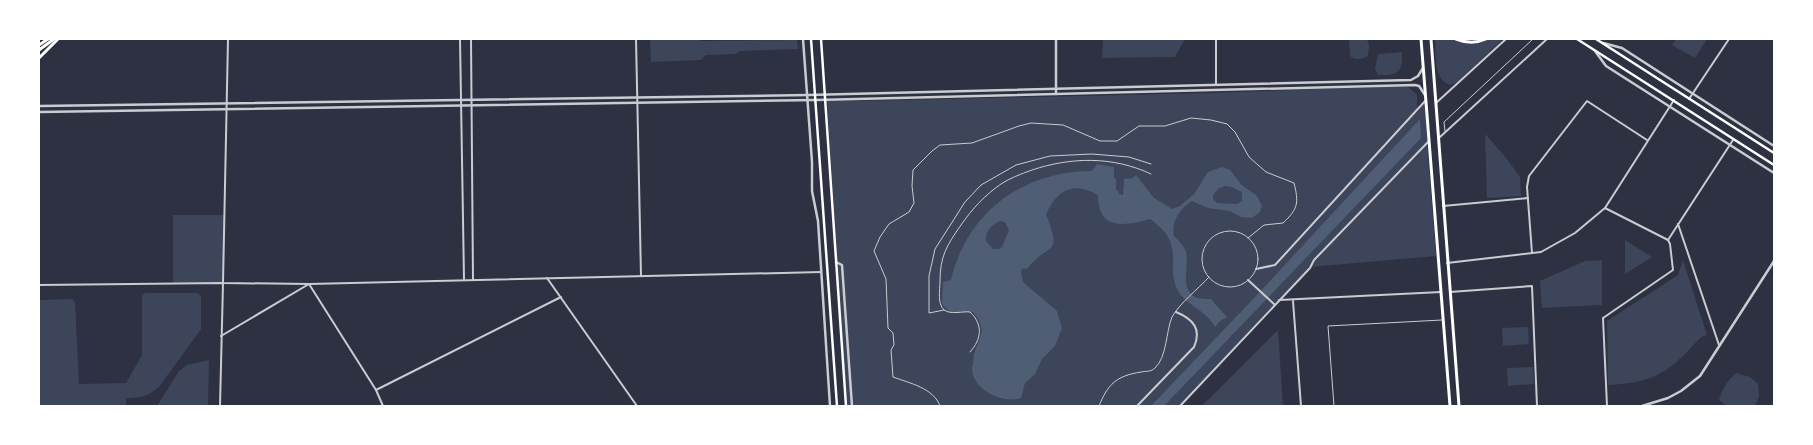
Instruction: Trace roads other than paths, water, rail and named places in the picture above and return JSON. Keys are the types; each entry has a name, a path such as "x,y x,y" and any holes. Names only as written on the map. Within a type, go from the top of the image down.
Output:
{"highway":[{"path":"39,45 48,39"},
{"path":"39,50 56,39"},
{"path":"39,58 56,39"},
{"path":"1421,39 1450,406"},
{"path":"1431,39 1437,138 1459,406"},
{"path":"1456,39 1472,42 1486,39"}],"main road":[{"path":"811,39 837,406"},
{"path":"821,39 827,100 846,406"},
{"path":"1577,39 1774,164"},
{"path":"1596,39 1774,153"}],"street":[{"path":"220,406 228,110 228,39"},
{"path":"460,39 464,280"},
{"path":"471,39 473,280"},
{"path":"636,39 641,276"},
{"path":"804,39 812,162 812,191 818,221 830,406"},
{"path":"1056,39 1056,94"},
{"path":"1216,39 1216,85"},
{"path":"1436,104 1506,39"},
{"path":"1445,132 1444,122 1532,39"},
{"path":"1437,138 1547,39"},
{"path":"1689,98 1728,39"},
{"path":"1601,42 1622,48 1774,146"},
{"path":"1594,49 1606,66 1774,173"},
{"path":"39,106 816,95 1411,80 1418,76 1423,68"},
{"path":"39,112 827,100 1420,86 1426,98 1275,265 1256,269"},
{"path":"1447,263 1540,252 1575,233 1605,208 1674,100"},
{"path":"1532,253 1527,187 1529,176 1587,101 1647,140"},
{"path":"940,406 938,400 930,393 918,386 893,377 891,350 894,346 893,333 888,328 886,279 874,251 880,237 889,224 909,212 914,203 913,170 920,161 940,145 972,143 1019,126 1032,124 1063,125 1100,140 1117,141 1139,126 1164,126 1191,118 1227,124 1235,132 1250,157 1259,166 1266,172 1294,183 1297,196 1296,209 1283,223 1264,225 1248,238"},
{"path":"1180,406 1274,304 1310,268 1314,260 1429,139"},
{"path":"1668,240 1734,139"},
{"path":"944,310 929,313 929,276 935,249 965,202 981,185 1016,165 1050,156 1092,154 1130,156 1151,164"},
{"path":"970,352 978,341 979,323 970,312 950,313 944,310 940,304 940,277 944,252 974,207 1002,183 1019,175 1063,161 1099,160 1136,166 1151,174"},
{"path":"1443,206 1528,198"},
{"path":"1605,208 1668,240 1673,270 1602,318 1607,406"},
{"path":"1678,224 1720,347"},
{"path":"1222,233 1240,233 1254,244 1258,253 1256,269 1243,284 1225,287 1216,283 1209,278 1204,270 1202,261 1207,244 1214,237 1222,233"},
{"path":"1642,406 1668,398 1681,391 1700,376 1774,261"},
{"path":"836,262 842,265 852,406"},
{"path":"39,285 309,284 821,272"},
{"path":"547,278 637,406"},
{"path":"1099,406 1106,390 1116,380 1155,368 1168,341 1167,329 1176,312 1209,278"},
{"path":"1248,280 1274,304"},
{"path":"222,336 309,284"},
{"path":"309,284 376,390 383,406"},
{"path":"1450,292 1532,286 1537,406"},
{"path":"1279,300 1441,292"},
{"path":"376,390 561,297"},
{"path":"1293,300 1301,406"},
{"path":"1137,406 1194,347 1198,338 1198,332 1194,325 1182,314 1176,312"},
{"path":"1334,406 1328,326 1443,320"}]}
